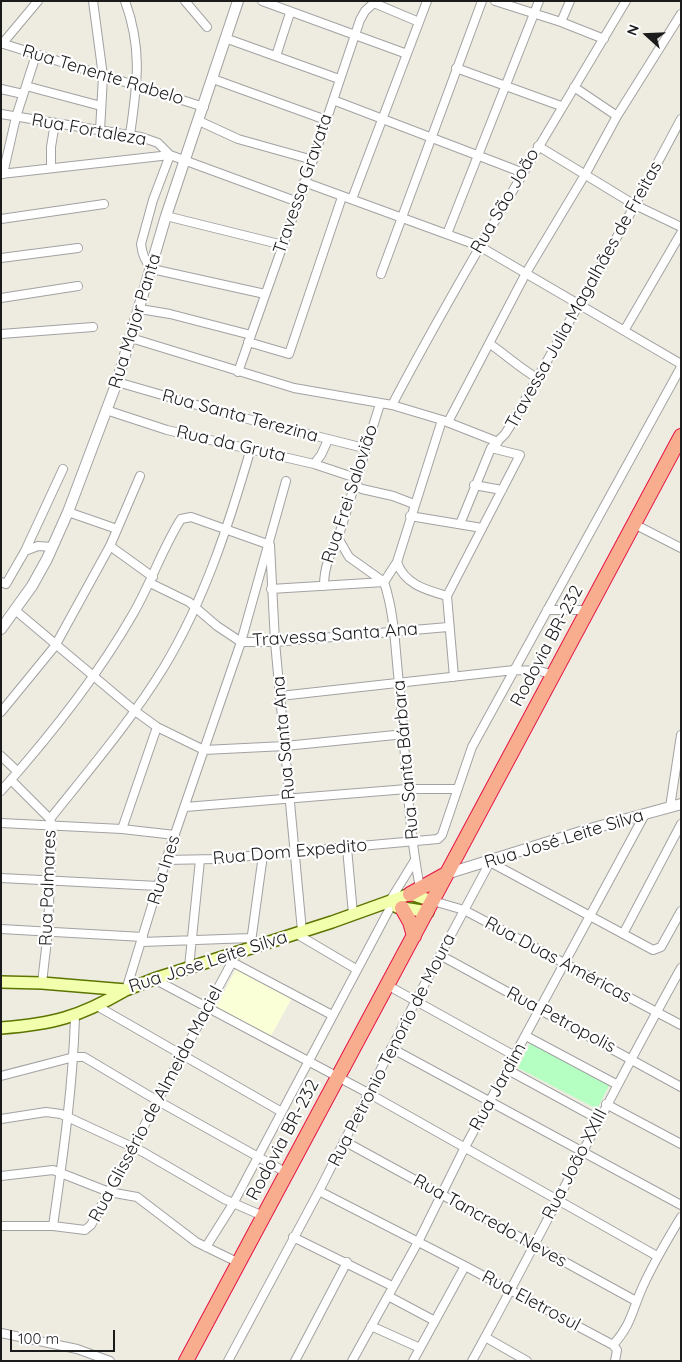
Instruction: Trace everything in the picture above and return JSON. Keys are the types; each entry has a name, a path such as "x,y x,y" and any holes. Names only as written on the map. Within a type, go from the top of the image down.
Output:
{"highway":[{"name":"Rodovia BR-232","path":"186,1361 634,524 676,458 681,436"},
{"path":"415,891 446,874"},
{"path":"391,905 410,922 414,936"}],"main road":[{"name":"Rua Jose Leite Silva","path":"391,905 415,891"},
{"path":"415,891 430,906"},
{"name":"Rua Jose Leite Silva","path":"1,982 42,983 126,990 154,978 189,967 233,958 251,942 299,932 353,914 391,905 430,906"},
{"path":"1,1028 41,1024 75,1016 126,990"}],"street":[{"path":"2,44 38,1"},
{"path":"94,1 103,76 100,131"},
{"path":"125,1 137,49 136,85 130,135"},
{"path":"185,1 207,27"},
{"name":"Rua Major Panta","path":"1,628 32,586 68,512 117,382 152,269 166,216 238,1"},
{"path":"262,1 290,13 407,54"},
{"path":"352,199 427,1"},
{"path":"381,274 482,1"},
{"path":"495,1 562,22 604,39"},
{"path":"447,234 539,1"},
{"path":"562,22 570,1"},
{"name":"Rua São João","path":"392,405 521,172 626,1"},
{"path":"375,2 419,22"},
{"name":"Travessa Gravata","path":"238,372 313,160 354,35 365,12 375,2"},
{"path":"276,56 290,13"},
{"path":"384,582 397,562 414,504 445,421 490,344 526,273 586,173 617,116 681,14"},
{"path":"225,38 339,80"},
{"name":"Rua Tenente Rabelo","path":"2,44 204,107"},
{"path":"36,55 22,94 2,174 170,155 298,202"},
{"path":"456,68 561,106"},
{"path":"212,79 326,120"},
{"path":"26,86 101,106"},
{"path":"574,87 617,116"},
{"path":"1,89 22,94"},
{"path":"332,100 432,140 521,172"},
{"name":"Rua Fortaleza","path":"1,114 130,135 158,143 170,155 153,200 141,244 142,251 152,269"},
{"name":"Travessa Julia Magalhães de Freitas","path":"460,524 474,485 494,445 512,424 681,119"},
{"path":"199,121 238,138 313,160"},
{"path":"51,167 51,148 55,123"},
{"path":"538,146 635,204 681,227"},
{"path":"304,182 479,246 681,364"},
{"path":"140,309 170,314 250,339 289,354 342,197"},
{"path":"1,220 104,204"},
{"path":"166,216 283,245"},
{"path":"624,331 681,232"},
{"path":"1,258 78,248"},
{"path":"152,269 265,294"},
{"path":"1,298 78,286"},
{"path":"1,334 93,327"},
{"path":"131,338 294,388 392,405 445,421 494,445"},
{"path":"490,344 520,368 537,378"},
{"path":"185,807 407,789 457,788 472,747 681,368"},
{"name":"Rua Santa Terezina","path":"117,382 328,440 364,448"},
{"name":"Rua Frei Salovião","path":"324,586 324,573 328,558 338,538 364,448 380,404"},
{"name":"Rua da Gruta","path":"106,410 175,432 314,464 356,478"},
{"path":"314,464 321,455 328,440"},
{"name":"Travessa Julia Magalhães de Freitas","path":"446,596 520,455 494,445"},
{"path":"51,822 134,712 164,667 196,606 227,530 251,448"},
{"path":"1,592 4,583 25,551 62,469"},
{"path":"1,712 55,646 110,546 140,476"},
{"path":"356,478 358,487 362,489 414,504"},
{"path":"1,791 93,678 152,580 181,519 189,516 270,545 286,481"},
{"path":"474,485 502,490"},
{"path":"68,512 117,529"},
{"path":"410,516 482,528"},
{"path":"634,524 681,548"},
{"path":"338,538 352,560 384,582"},
{"name":"Rua Santa Ana","path":"270,545 275,642 290,798 299,932"},
{"name":"Rua Ines","path":"126,990 166,860 241,642 270,545"},
{"path":"25,551 38,546 52,546"},
{"name":"Travessa Santa Ana","path":"110,546 152,580 196,606 217,626 241,642 275,642 448,626"},
{"path":"397,562 401,574 414,583 446,596 454,677"},
{"path":"271,588 384,582"},
{"name":"Rua Santa Bárbara","path":"384,582 390,601 395,632 405,734 407,789 415,860 415,891"},
{"path":"16,610 55,646 134,712 157,727 204,750 285,746 405,734"},
{"path":"548,610 588,610"},
{"path":"280,696 514,670 540,671 554,675"},
{"path":"122,829 157,727"},
{"path":"670,807 681,735"},
{"path":"1,756 17,771"},
{"name":"Rua Palmares","path":"10,780 51,822 48,931 42,983"},
{"name":"Rua Dom Expedito","path":"166,860 200,860 438,839 442,835 457,788"},
{"name":"Rua José Leite Silva","path":"446,874 490,862 571,834 681,804"},
{"name":"Rua Jardim","path":"352,1361 418,1242 465,1147 645,814"},
{"path":"1,823 51,822 175,835"},
{"path":"623,934 681,824"},
{"path":"347,848 353,914"},
{"path":"1,928 142,940 251,942 263,855"},
{"path":"189,967 200,860"},
{"path":"206,1247 233,1204 280,1111 415,860"},
{"path":"490,862 653,950 661,947 681,911"},
{"name":"Rua Petronio Tenorio de Moura","path":"228,1361 319,1191 391,1048 490,862"},
{"path":"1,878 158,886"},
{"name":"Rua Duas Américas","path":"430,906 464,910 681,1025"},
{"path":"299,932 356,969"},
{"name":"Rua Petropolis","path":"440,955 681,1086"},
{"path":"233,958 332,1015"},
{"name":"Rua Glissério de Almeida Maciel","path":"1,1226 53,1226 85,1230 89,1228 184,1056 233,958"},
{"name":"Rua João XXIII","path":"472,1361 584,1151 598,1118 630,1057 681,969"},
{"path":"154,978 208,1009 368,1093 657,1256"},
{"path":"387,985 515,1056"},
{"path":"97,1006 280,1111"},
{"path":"53,1226 68,1118 74,1057 75,1016"},
{"path":"526,1036 616,1084"},
{"path":"391,1048 681,1205"},
{"path":"1,1076 74,1057 84,1057 287,1173"},
{"path":"508,1070 598,1118"},
{"path":"606,1104 681,1144"},
{"path":"1,1119 54,1112 133,1148 233,1204 263,1216"},
{"name":"Rua Tancredo Neves","path":"344,1141 636,1301"},
{"path":"1,1176 48,1170 61,1172 109,1192 137,1197 172,1225 206,1247 239,1263"},
{"name":"Rua Eletrosul","path":"319,1191 465,1266 612,1345"},
{"path":"615,1361 617,1350 612,1345 629,1325 636,1301 657,1256 681,1217"},
{"path":"293,1237 347,1262 392,1286"},
{"path":"295,1361 347,1262"},
{"path":"415,1360 434,1321 465,1266"},
{"path":"388,1296 434,1321"},
{"path":"371,1326 420,1348"},
{"path":"1,1333 77,1349 110,1361"},
{"path":"485,1337 527,1361"}],"shaded area":[{"path":"236,969 292,998 271,1036 216,1007"}],"green space":[{"path":"531,1041 610,1084 597,1109 518,1068"}]}
